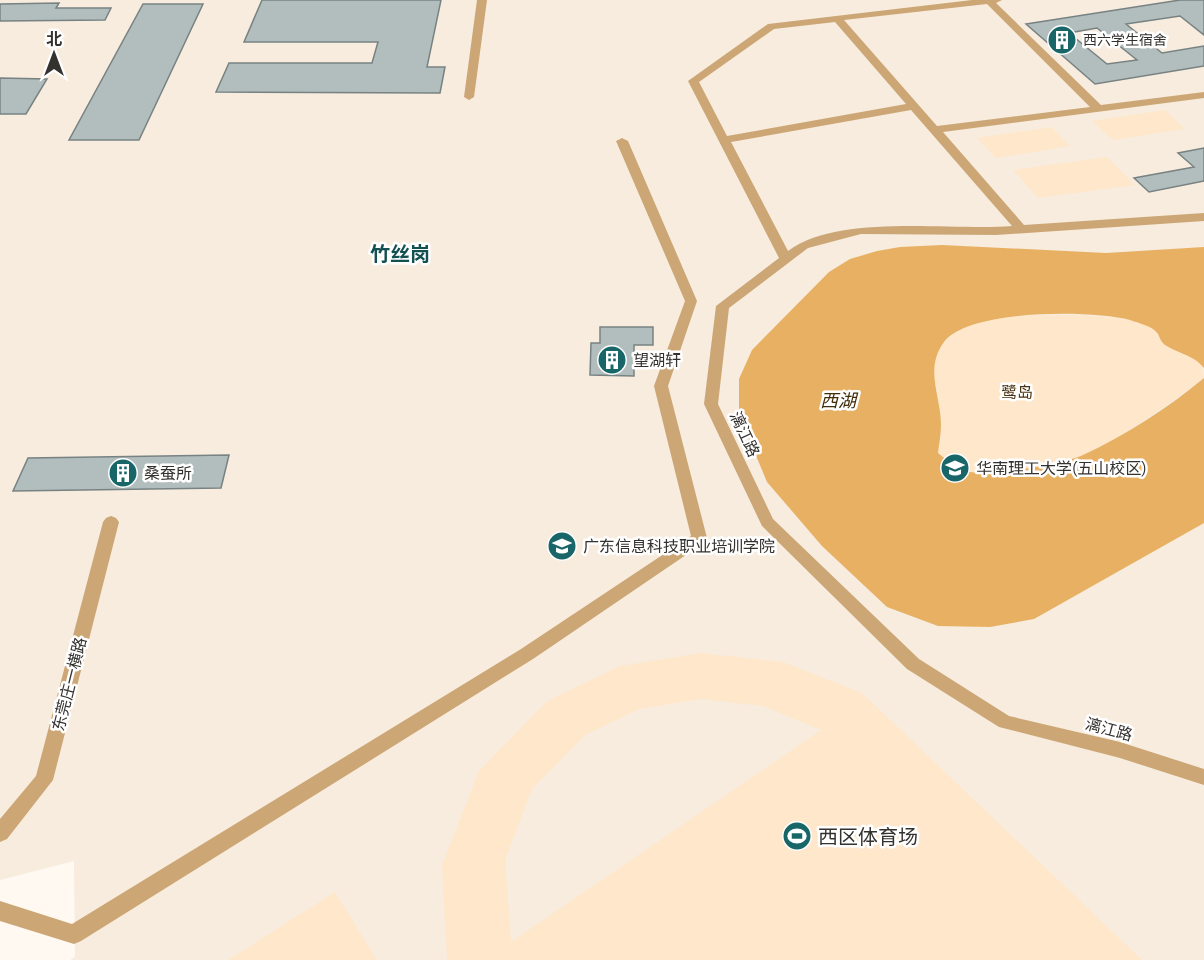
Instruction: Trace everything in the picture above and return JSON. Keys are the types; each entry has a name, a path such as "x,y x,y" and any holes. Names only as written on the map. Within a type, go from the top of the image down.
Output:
{"street":[{"path":"469,97 482,0"},
{"path":"785,257 693,81 771,26 993,0 1099,109"},
{"path":"837,18 1021,229"},
{"path":"935,130 1204,95"},
{"path":"724,140 914,106"},
{"path":"0,911 74,934 527,654 699,538 661,386 691,301 622,141"},
{"name":"漓江路","path":"1204,217 1021,229 861,230 804,245 785,257 723,306 711,404 767,522 913,664 1005,722 1120,750 1204,777"},
{"name":"东莞庄一横路","path":"0,833 44,780 111,522"}],"shaded area":[{"path":"0,0 1204,0 1204,960 70,960 75,957 74,861 0,880"}],"green space":[{"path":"1165,110 1185,129 1113,140 1092,121"},
{"path":"1052,127 1070,146 996,158 977,138"},
{"path":"1107,157 1135,185 1038,198 1013,170"},
{"name":"鹭岛","path":"1079,315 1132,320 1151,327 1164,344 1202,365 1204,378 1130,429 1083,455 1060,462 979,473 960,469 938,453 941,425 934,386 934,369 943,344 957,332 975,324 996,319 1019,316"},
{"path":"700,653 783,662 862,693 1142,960 447,960 442,865 479,771 547,701 620,666","holes":["700,699 763,706 821,730 511,942 505,860 532,789 585,735 639,709"]},
{"path":"335,892 377,960 228,960"}],"water":[{"name":"西湖","path":"942,245 1106,253 1204,247 1204,368 1191,357 1165,345 1156,331 1149,327 1130,320 1088,315 1032,315 978,323 958,331 944,342 938,352 934,372 941,425 938,453 965,471 980,473 1027,468 1083,455 1146,420 1204,378 1204,523 1034,619 990,627 938,626 887,607 822,546 767,482 739,415 739,379 752,350 829,272 850,259 877,251 900,247"}],"building":[{"path":"262,0 441,0 427,67 445,67 440,93 216,92 229,63 372,63 378,42 244,42"},
{"name":"西六学生宿舍","path":"1180,0 1204,0 1204,35 1180,16 1126,24 1162,53 1204,46 1204,66 1095,84 1026,24","holes":["1097,28 1137,60 1107,64 1069,33"]},
{"path":"59,3 56,8 111,8 105,20 0,21 0,4"},
{"path":"143,4 203,4 139,140 69,140"},
{"path":"0,78 47,79 26,114 0,114"},
{"path":"1204,148 1204,181 1149,192 1134,178 1194,167 1178,153"},
{"name":"望湖轩","path":"600,327 653,327 653,345 634,345 634,376 590,375 591,343 600,343"},
{"name":"桑蚕所","path":"229,455 221,488 13,491 28,458"}],"place":[{"name":"西六学生宿舍","path":"1062,40"},
{"name":"望湖轩","path":"612,360"},
{"name":"华南理工大学(五山校区)","path":"955,468"},
{"name":"桑蚕所","path":"123,473"},
{"name":"广东信息科技职业培训学院","path":"562,546"},
{"name":"西区体育场","path":"797,836"}],"district":[{"name":"竹丝岗","path":"400,253"}]}
